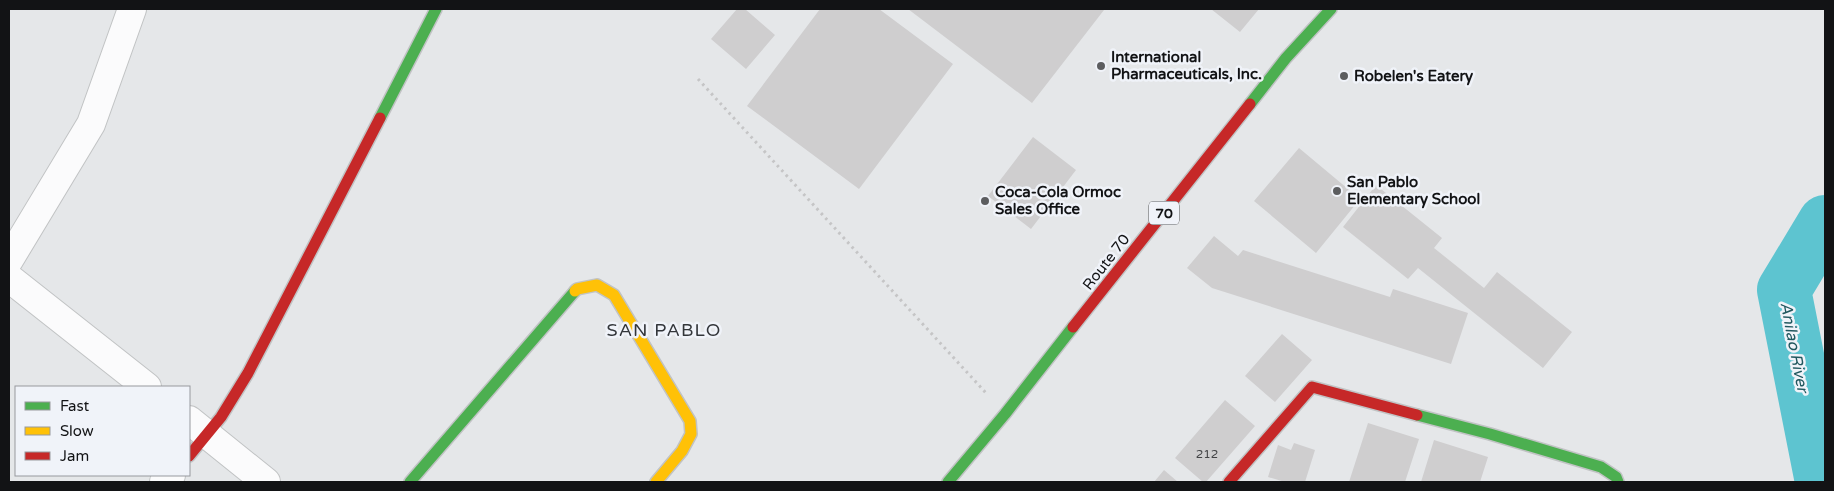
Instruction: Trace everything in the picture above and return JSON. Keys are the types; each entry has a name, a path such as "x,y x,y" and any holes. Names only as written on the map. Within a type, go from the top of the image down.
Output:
{"main road":[{"path":"190,453 199,428 242,383 377,127 436,9"},
{"name":"Route 70","path":"1286,58 1316,9"},
{"name":"Route 70","path":"948,482 1005,414 1286,58 1331,9"},
{"path":"410,482 577,289 597,286 614,295 690,421 691,434 682,451 656,482"},
{"path":"1229,482 1312,387 1490,434 1601,467 1616,477 1618,482"}],"street":[{"path":"9,260 91,124 132,9"},
{"path":"9,278 146,386"},
{"path":"199,428 266,482"}],"path":[{"path":"698,79 1005,414"}],"building":[{"path":"737,9 745,9 775,35 746,69 711,39"},
{"path":"820,9 879,9 953,64 859,189 747,106"},
{"path":"908,9 1103,9 1104,10 1032,103"},
{"path":"1211,9 1259,9 1240,32"},
{"path":"1033,137 1076,170 1031,229 988,196"},
{"path":"1299,148 1360,199 1316,253 1254,201"},
{"path":"1376,185 1442,238 1434,248 1484,288 1497,272 1572,332 1543,368 1418,268 1408,279 1343,227"},
{"path":"1214,236 1238,256 1243,250 1390,297 1393,289 1468,313 1451,364 1212,288 1187,268"},
{"path":"1282,334 1312,360 1275,402 1245,376"},
{"path":"1225,400 1255,426 1206,482 1203,482 1175,458"},
{"path":"1368,423 1419,439 1405,482 1349,482"},
{"path":"1434,440 1488,457 1480,482 1421,482"},
{"path":"1294,443 1315,450 1305,482 1285,482 1268,477 1278,445 1291,450"},
{"path":"1164,470 1178,482 1154,482"}],"waterway":[{"name":"Anilao River","path":"1822,482 1784,290 1825,222"}],"traffic: fast":[{"path":"380,118 436,9"},
{"path":"1250,104 1286,58 1331,9"},
{"path":"410,482 575,291"},
{"path":"948,482 1005,414 1073,327"},
{"path":"1417,415 1490,434 1601,467 1616,477 1618,482"}],"traffic: slow":[{"path":"575,291 597,285 614,295 690,421 691,434 682,451 656,482"}],"traffic: jam":[{"path":"1073,327 1250,104"},
{"path":"190,455 221,417 248,373 380,118"},
{"path":"1229,482 1312,387 1417,415"}],"place":[{"name":"International Pharmaceuticals, Inc.","path":"1101,66"},
{"name":"Robelen's Eatery","path":"1344,76"},
{"name":"San Pablo Elementary School","path":"1337,191"},
{"name":"Coca-Cola Ormoc Sales Office","path":"985,201"}],"district":[{"name":"SAN PABLO","path":"664,330"}]}
